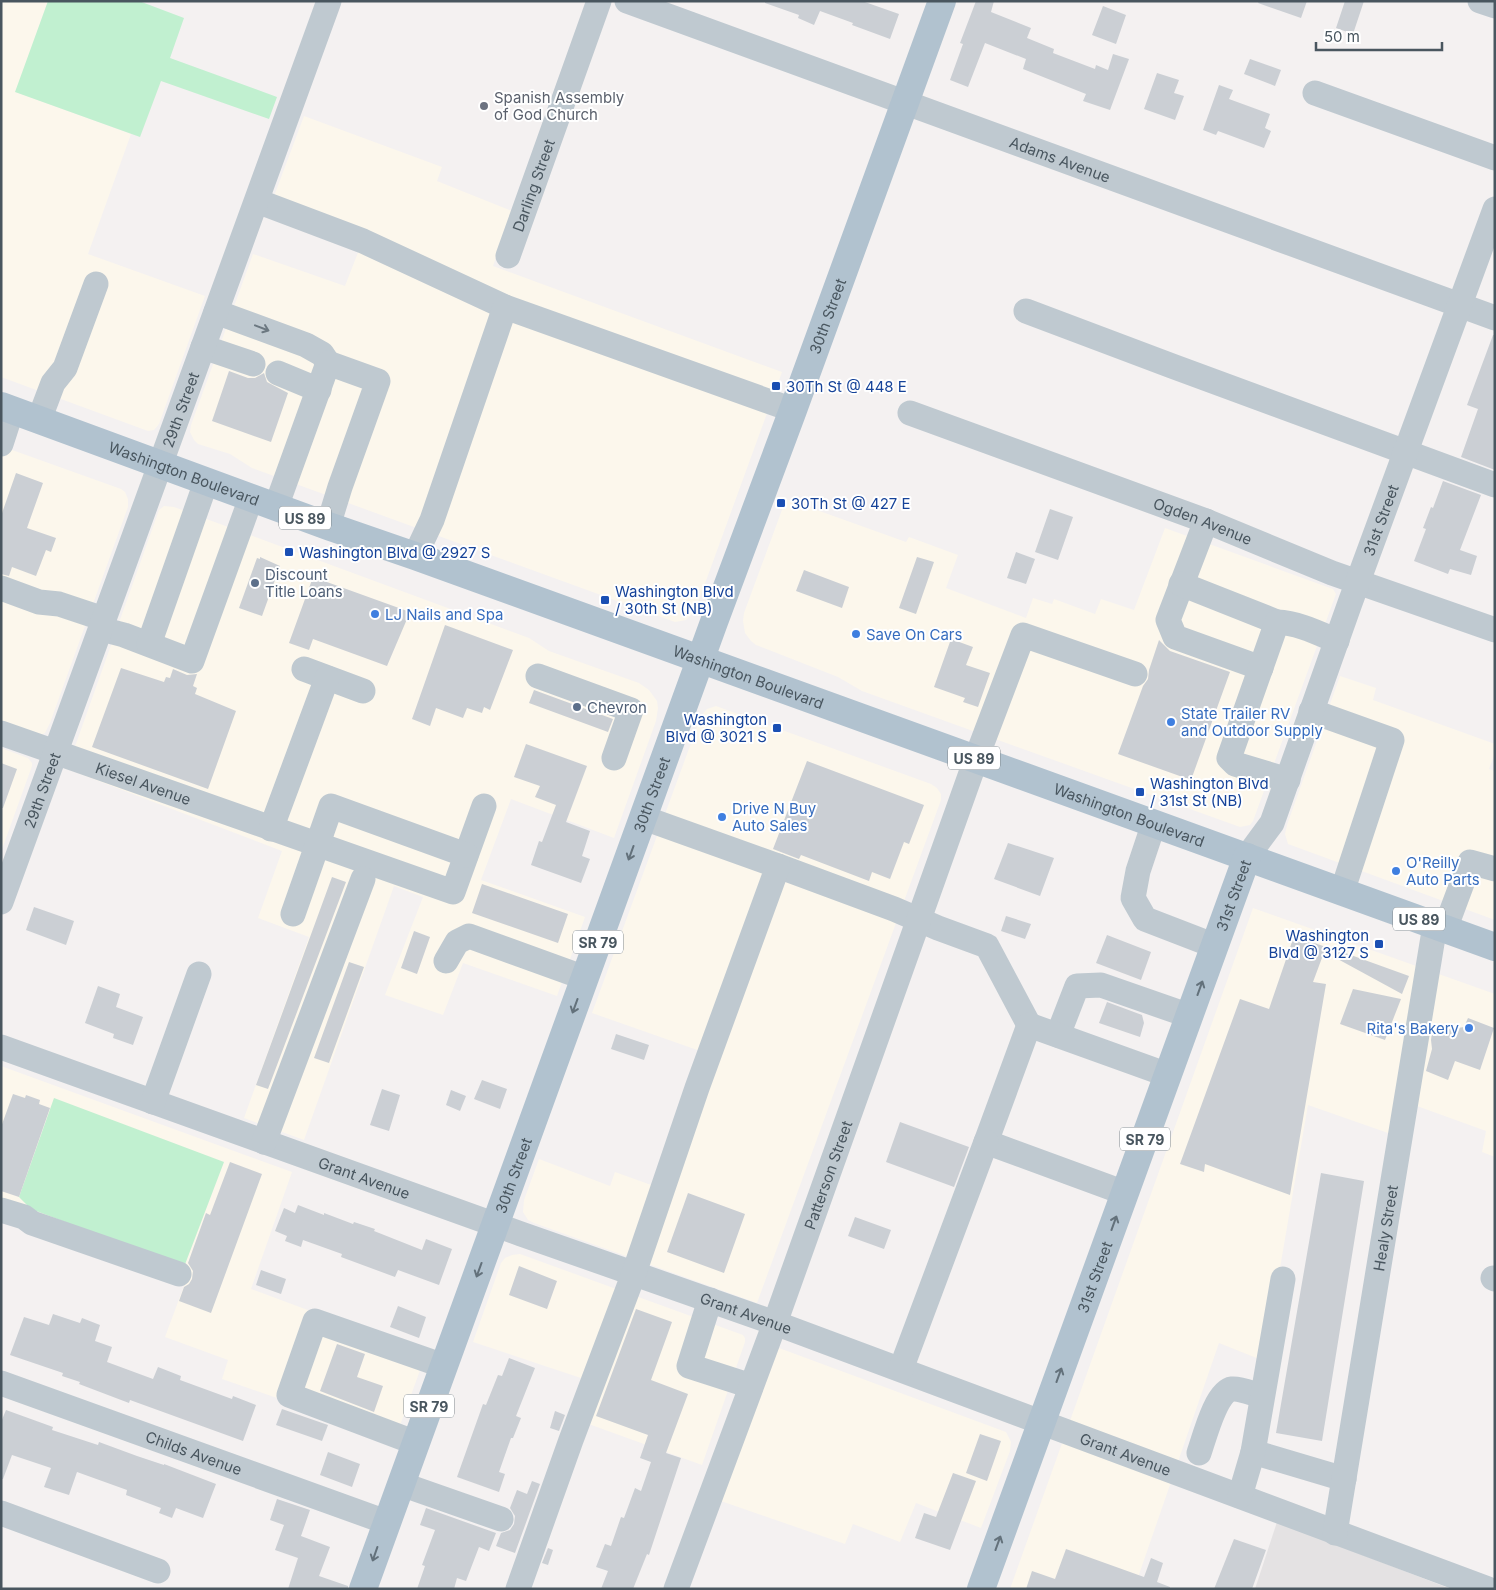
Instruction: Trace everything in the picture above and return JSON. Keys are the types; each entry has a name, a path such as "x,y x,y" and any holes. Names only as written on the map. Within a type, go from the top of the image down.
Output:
{"main road":[{"name":"30th Street","path":"363,1589 942,1"},
{"name":"Washington Boulevard","path":"7,408 206,482 1495,947"},
{"name":"31st Street","path":"981,1589 1247,857"}],"street":[{"name":"29th Street","path":"1,902 329,1"},
{"name":"Darling Street","path":"508,256 599,1"},
{"name":"Adams Avenue","path":"626,1 1495,318"},
{"path":"1480,1 1495,6"},
{"path":"1315,93 1495,158"},
{"path":"257,201 363,241 505,307 793,410"},
{"name":"31st Street","path":"1247,857 1272,823 1311,711 1495,209"},
{"path":"39,420 54,383 65,368 96,284"},
{"path":"415,556 432,520 505,307"},
{"path":"1026,311 1495,486"},
{"path":"216,312 318,350 328,363 378,381 328,526"},
{"path":"203,347 253,364"},
{"path":"276,507 328,363"},
{"path":"278,373 319,390"},
{"path":"1,444 7,408"},
{"name":"Ogden Avenue","path":"910,413 1206,521 1332,573 1495,630"},
{"path":"149,644 206,482"},
{"path":"1,588 39,602 59,604 192,661 251,498"},
{"path":"1206,521 1168,620 1174,637 1261,668"},
{"path":"1181,584 1277,622 1287,622 1337,641"},
{"path":"1277,622 1229,758 1235,764 1288,780"},
{"name":"Patterson Street","path":"676,1589 775,1322 976,759 1023,635 1135,674"},
{"path":"304,669 364,691"},
{"path":"538,676 631,710 614,758"},
{"path":"278,831 327,678"},
{"path":"1311,711 1392,740 1342,892"},
{"name":"Kiesel Avenue","path":"1,733 453,892 466,855"},
{"path":"293,914 331,806 466,855 484,806"},
{"path":"644,818 894,909 987,946 1028,1025 1168,1075"},
{"path":"1154,823 1138,870 1133,898 1145,920 1215,946"},
{"name":"Healy Street","path":"1335,1533 1440,927 1470,862 1495,870"},
{"path":"518,1589 571,1440 634,1273 697,1088 778,866"},
{"path":"264,1142 363,879"},
{"path":"446,961 457,942 469,936 585,978"},
{"path":"154,1102 199,974"},
{"path":"1058,1035 1077,986 1101,985 1190,1016"},
{"path":"901,1369 1028,1025"},
{"name":"Grant Avenue","path":"1,1047 775,1322 1488,1589"},
{"path":"986,1142 1125,1193"},
{"path":"1,1210 24,1217 32,1223 179,1274"},
{"path":"1240,1496 1253,1452 1284,1279"},
{"path":"710,1300 689,1366 751,1386"},
{"path":"416,1443 288,1395 315,1321 444,1366"},
{"name":"Childs Avenue","path":"1,1383 386,1522"},
{"path":"1198,1453 1215,1407 1222,1394 1231,1389 1262,1396"},
{"path":"1253,1452 1344,1479"},
{"path":"401,1484 501,1518"},
{"path":"1,1513 158,1572"}],"shaded area":[{"path":"1,1 48,1 16,92 131,134 88,254 205,296 159,424 154,430 148,431 1,377"},
{"path":"304,116 442,167 437,181 512,211 493,266 782,372 695,611 686,620 675,622 252,468 230,454 198,444 194,440 190,432 191,425 253,254 345,286 359,250 267,215"},
{"path":"1,446 121,489 125,492 128,499 128,507 50,723 45,733 39,736 1,723"},
{"path":"786,499 906,542 909,537 958,555 946,588 1026,618 1033,598 1052,604 1054,599 1095,614 1101,599 1134,610 1165,528 1333,589 1336,594 1253,821 1250,825 1240,827 862,691 838,677 756,645 745,633 744,613"},
{"path":"164,506 174,507 529,638 549,651 639,683 649,690 657,701 656,721 614,838 511,799 481,880 585,917 557,996 463,963 443,1015 385,995 423,897 394,886 304,1140 244,1118 309,937 258,918 282,851 67,769 159,510"},
{"path":"1340,676 1376,688 1373,700 1495,744 1495,753 1489,769 1495,771 1495,920 1288,844 1285,834 1287,825"},
{"path":"716,706 931,784 941,794 941,800 757,1303 534,1223 528,1220 523,1212 524,1200 539,1159 610,1186 615,1172 654,1186 703,1052 592,1013 701,716 707,709"},
{"path":"1,748 28,758 32,766 1,852"},
{"path":"1253,908 1495,994 1495,1157 1482,1152 1486,1131 1417,1106 1411,1141 1308,1105 1264,1361 1219,1343 1134,1589 1010,1589"},
{"path":"1,1066 292,1172 251,1289 426,1354 395,1439 222,1379 228,1360 165,1337 185,1283 1,1198"},
{"path":"520,1254 743,1335 745,1342 702,1465 572,1418 584,1379 473,1342 501,1263 505,1258"},
{"path":"779,1348 1006,1432 1011,1442 1010,1451 981,1528 916,1503 900,1542 853,1524 845,1544 718,1500"},
{"path":"1277,1522 1451,1589 1255,1589"}],"green space":[{"path":"48,1 139,1 184,18 170,58 277,97 269,119 161,81 140,137 15,92"},
{"path":"54,1098 224,1162 184,1267 31,1209 19,1197"}],"building":[{"path":"765,1 862,1 899,14 890,39 820,11 814,25 798,18 799,15 765,3"},
{"path":"976,1 994,1 991,12 1031,28 1027,38 1054,49 1053,53 1095,69 1096,65 1108,70 1113,54 1129,59 1110,110 1083,101 1086,94 1023,69 1026,59 985,43 968,87 950,80 963,44 960,43"},
{"path":"1259,1 1307,1 1301,18 1258,3"},
{"path":"1345,1 1364,1 1353,34 1336,28"},
{"path":"1103,6 1126,15 1116,44 1092,35"},
{"path":"1250,59 1281,70 1275,86 1244,74"},
{"path":"1157,73 1179,80 1174,93 1184,96 1175,120 1144,109"},
{"path":"1219,85 1233,90 1229,99 1270,114 1265,128 1271,131 1264,148 1218,131 1216,135 1203,130"},
{"path":"1493,335 1495,335 1495,470 1461,457 1478,409 1467,405"},
{"path":"229,371 248,378 255,378 264,373 267,382 288,393 271,442 212,421"},
{"path":"16,473 43,483 27,528 56,538 51,552 46,550 36,576 12,567 9,576 1,574 1,516"},
{"path":"1443,481 1481,495 1460,550 1477,556 1471,575 1450,569 1448,574 1414,561 1426,529 1423,528"},
{"path":"1050,509 1073,517 1058,560 1035,552"},
{"path":"1016,552 1035,559 1026,584 1007,578"},
{"path":"260,557 280,566 262,616 239,608 257,558 260,559"},
{"path":"917,557 934,562 916,614 899,608"},
{"path":"804,570 849,587 842,608 796,591"},
{"path":"313,577 410,612 387,666 313,639 309,650 289,643"},
{"path":"445,625 513,650 490,710 484,707 482,713 467,708 463,718 436,708 430,726 412,719"},
{"path":"951,639 973,647 966,665 990,673 978,707 963,702 965,698 934,687"},
{"name":"State Trailer RV and Outdoor Supply","path":"1159,640 1170,651 1230,672 1191,780 1118,754 1143,686 1148,679"},
{"path":"121,668 164,682 166,677 170,678 173,669 187,675 197,674 193,686 197,688 195,694 236,711 208,789 92,747"},
{"path":"534,690 613,719 608,732 529,703"},
{"path":"526,744 587,766 566,822 590,831 582,856 590,859 581,883 531,865 539,841 542,842 556,805 535,797 540,786 514,777"},
{"path":"807,761 924,805 909,844 904,842 890,879 872,872 869,881 801,855 799,859 773,849"},
{"path":"1,763 17,769 3,808 1,808"},
{"path":"1008,843 1054,858 1040,896 994,879"},
{"path":"332,877 346,882 268,1089 256,1085"},
{"path":"482,884 568,914 558,943 472,913"},
{"path":"34,907 74,921 66,945 26,930"},
{"path":"1006,916 1031,924 1025,939 1001,931"},
{"path":"414,931 430,937 417,974 401,968"},
{"path":"1107,935 1151,952 1141,980 1096,963"},
{"path":"1294,936 1326,947 1313,982 1326,984 1290,1195 1205,1164 1204,1172 1180,1164 1240,999 1269,1009"},
{"path":"1337,950 1409,976 1402,994 1334,957"},
{"path":"349,962 364,967 329,1063 314,1058"},
{"path":"98,986 120,994 116,1007 143,1017 133,1045 113,1038 114,1034 85,1023"},
{"path":"1353,989 1401,999 1385,1040 1340,1024"},
{"path":"1107,1002 1142,1015 1144,1023 1140,1037 1099,1023"},
{"path":"1468,1018 1494,1028 1480,1070 1455,1061 1448,1080 1426,1071 1432,1049 1432,1032 1464,1027"},
{"path":"616,1034 649,1045 644,1060 611,1049"},
{"path":"482,1080 507,1089 500,1109 474,1099"},
{"path":"382,1089 400,1095 389,1131 370,1125"},
{"path":"451,1090 466,1096 460,1111 446,1105"},
{"path":"13,1094 25,1098 26,1095 40,1100 39,1104 50,1108 19,1197 1,1191 1,1127"},
{"path":"900,1122 969,1147 954,1187 886,1162"},
{"path":"230,1162 262,1174 211,1313 179,1301 184,1287 192,1279 193,1271 188,1263 206,1213 210,1215"},
{"path":"1321,1173 1364,1181 1322,1441 1276,1433"},
{"path":"688,1193 745,1214 724,1273 667,1252"},
{"path":"298,1205 324,1215 324,1213 353,1224 354,1222 375,1229 374,1231 422,1250 426,1239 452,1249 439,1285 398,1270 395,1277 341,1257 342,1254 303,1240 301,1247 285,1241 287,1236 275,1231 284,1208 295,1213"},
{"path":"855,1217 891,1230 884,1249 848,1236"},
{"path":"519,1266 557,1281 547,1309 509,1295"},
{"path":"261,1270 286,1279 281,1294 256,1285"},
{"path":"398,1306 426,1317 419,1338 390,1327"},
{"path":"636,1309 672,1322 651,1380 688,1394 666,1453 681,1458 649,1555 647,1554 633,1589 601,1589 608,1571 596,1567 605,1544 611,1546 621,1517 624,1518 635,1488 641,1491 651,1462 640,1458 648,1435 596,1416"},
{"path":"53,1314 80,1323 82,1318 100,1325 95,1341 112,1347 107,1362 153,1379 158,1367 181,1376 180,1380 232,1399 233,1396 256,1405 243,1441 130,1400 129,1403 79,1384 80,1382 62,1376 63,1373 10,1355 24,1317 49,1325"},
{"path":"337,1344 365,1354 357,1377 383,1386 374,1412 320,1391"},
{"path":"509,1358 535,1368 516,1416 521,1418 513,1438 511,1438 499,1472 505,1474 499,1492 457,1477 483,1404 486,1405 498,1375 502,1376"},
{"path":"282,1409 328,1425 322,1441 276,1425"},
{"path":"6,1410 53,1427 52,1430 98,1445 99,1442 216,1484 203,1518 176,1508 172,1518 159,1513 161,1508 126,1495 127,1490 77,1472 69,1495 44,1487 51,1468 12,1455 3,1479 1,1479 1,1422"},
{"path":"555,1411 565,1415 559,1431 550,1428"},
{"path":"980,1434 1001,1441 987,1481 966,1473"},
{"path":"328,1452 360,1464 352,1487 320,1475"},
{"path":"953,1473 976,1481 950,1550 915,1538 924,1513 936,1517"},
{"path":"532,1481 540,1484 515,1553 496,1546 501,1533 510,1530 514,1524 515,1516 510,1508 517,1490 527,1494"},
{"path":"277,1499 310,1510 301,1536 330,1547 319,1576 348,1586 348,1589 288,1589 298,1558 275,1550 284,1525 270,1520"},
{"path":"426,1508 496,1533 489,1551 479,1547 466,1581 457,1578 454,1589 417,1589 425,1566 422,1565 435,1530 420,1525"},
{"path":"1234,1539 1266,1550 1252,1589 1214,1589"},
{"path":"548,1548 553,1550 548,1565 542,1563"},
{"path":"1066,1549 1144,1577 1151,1558 1163,1563 1157,1582 1170,1587 1170,1589 1026,1589 1032,1571 1055,1579"}],"place":[{"name":"Spanish Assembly of God Church","path":"484,106"},
{"name":"30Th St @ 448 E","path":"776,386"},
{"name":"30Th St @ 427 E","path":"781,503"},
{"name":"Washington Blvd @ 2927 S","path":"289,552"},
{"name":"Discount Title Loans","path":"255,583"},
{"name":"Washington Blvd / 30th St (NB)","path":"605,600"},
{"name":"LJ Nails and Spa","path":"375,614"},
{"name":"Save On Cars","path":"856,634"},
{"name":"Chevron","path":"577,707"},
{"name":"State Trailer RV and Outdoor Supply","path":"1171,722"},
{"name":"Washington Blvd @ 3021 S","path":"777,728"},
{"name":"Washington Blvd / 31st St (NB)","path":"1140,792"},
{"name":"Drive N Buy Auto Sales","path":"722,817"},
{"name":"O'Reilly Auto Parts","path":"1396,871"},
{"name":"Washington Blvd @ 3127 S","path":"1379,944"},
{"name":"Rita's Bakery","path":"1469,1028"}]}
